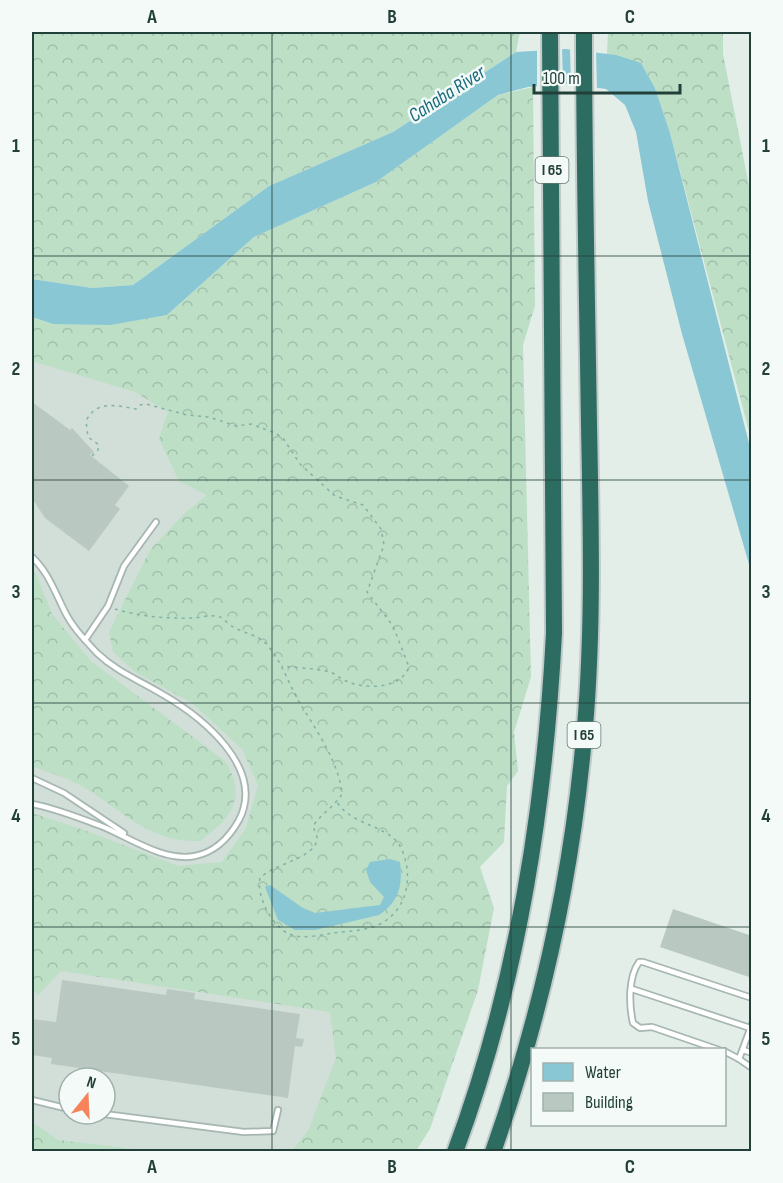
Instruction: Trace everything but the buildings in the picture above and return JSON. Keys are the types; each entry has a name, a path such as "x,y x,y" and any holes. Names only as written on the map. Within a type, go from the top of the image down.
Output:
{"highway":[{"name":"I 65","path":"455,1152 508,975 534,843 543,773 554,633 550,32"},
{"name":"I 65","path":"493,1152 519,1074 544,981 567,868 582,758 588,682 592,572 584,32"}],"lane":[{"path":"85,640 108,606 124,566 156,522"},
{"path":"32,557 48,574 65,612 85,640 116,669 162,694 190,713 215,735 244,776 246,796 241,816 233,831 217,847 194,856 164,853 101,826 32,804"},
{"path":"32,778 64,794 136,841"},
{"path":"713,1048 652,1027 640,1028 633,1023 632,989 635,967 639,962 644,962 752,998"},
{"path":"632,989 751,1026 739,1059"},
{"path":"742,1050 752,1053"},
{"path":"726,1052 752,1068"},
{"path":"32,1100 57,1106"},
{"path":"117,1116 244,1132 273,1131 278,1110"}],"path":[{"path":"92,456 99,450 99,445 88,437 86,421 95,410 109,404 136,409 146,404 187,415 209,417 236,426 251,424 283,438 300,464 335,496 363,505 375,518 381,529 384,545 367,592 393,626 409,667 406,673 402,678 381,686 369,687 347,682 328,672 282,666"},
{"path":"108,606 128,613 191,618 216,616 231,626 249,632 268,645 282,666 334,764 342,794 337,802 322,813 313,826 317,838 312,850 301,858 274,866 260,878 259,891 269,912 278,925 292,935 315,936 370,928 390,917 406,896 408,874 399,845 386,833 354,819 337,802"}],"shaded area":[{"path":"32,338 207,391 397,550 337,1151 32,1151"}],"green space":[{"path":"32,32 520,32 516,52 393,132 269,186 133,285 92,288 32,279"},
{"path":"608,32 723,32 723,54 751,196 751,439 670,133 655,88 641,63 607,54"},
{"path":"533,87 535,306 523,345 531,677 514,732 518,771 507,786 504,842 480,867 494,908 478,990 430,1129 416,1151 292,1151 308,1131 336,1058 330,1012 61,971 38,995 32,989 32,813 87,831 178,866 222,862 246,828 258,785 242,749 192,703 135,672 113,652 109,632 150,550 185,513 207,495 179,481 159,439 168,412 135,392 32,361 32,317 53,324 167,315 254,237 376,182 498,95"},
{"path":"32,571 36,574 52,614 91,661 225,761 235,786 233,806 228,816 200,841 181,840 150,830 80,785 32,766"},
{"path":"32,1122 58,1140 151,1151 32,1151"}],"water":[{"path":"566,49 616,55 641,63 655,88 670,133 751,451 751,571 682,334 648,201 636,132 625,105 606,89 568,84 528,87 498,95 376,182 254,237 167,315 110,325 53,324 32,317 32,279 92,288 133,285 269,186 393,132 516,52"},
{"path":"390,859 400,862 401,878 395,899 386,910 379,915 315,930 295,930 278,920 265,887 270,885 303,908 315,913 380,905 384,897 370,882 366,870 370,862"}],"pier":[{"path":"562,46 563,87 537,89 537,48"},
{"path":"570,47 596,49 597,91 571,87"}],"water label":[{"name":"Cahaba River","path":"447,94"}]}
